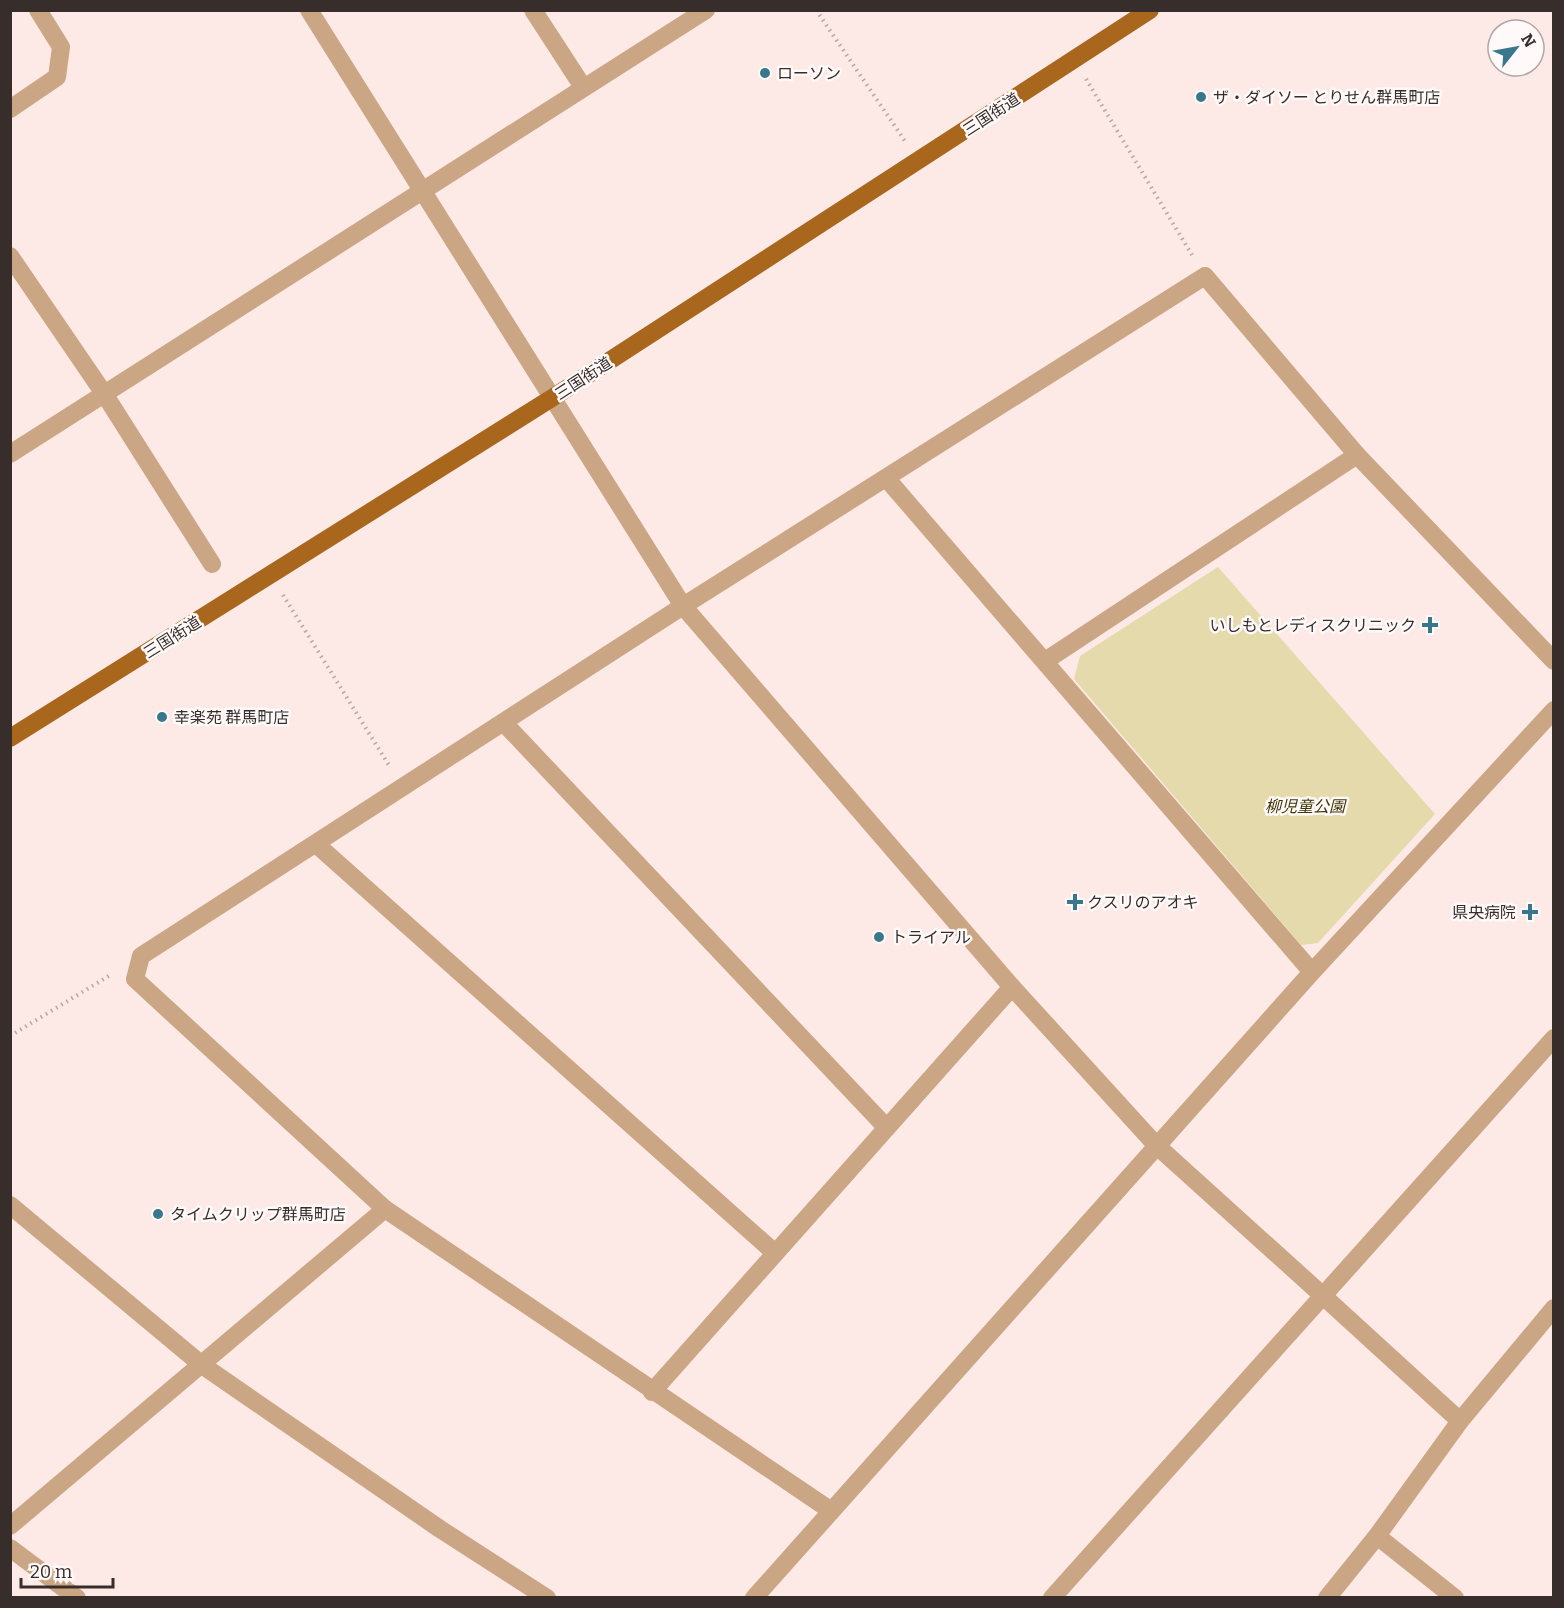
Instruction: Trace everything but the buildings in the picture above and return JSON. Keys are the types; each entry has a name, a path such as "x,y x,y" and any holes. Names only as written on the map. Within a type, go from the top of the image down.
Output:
{"main road":[{"name":"三国街道","path":"10,738 552,398 1150,10"}],"street":[{"path":"10,109 57,77 61,47 38,10"},
{"path":"309,10 683,606 1012,987 1156,1145 1460,1421"},
{"path":"533,10 583,87"},
{"path":"10,454 423,194 583,87 706,10"},
{"path":"10,256 105,395 212,564"},
{"path":"830,1510 652,1392 385,1209 135,979 141,957 683,606 1205,276 1358,454 1554,662"},
{"path":"1045,661 1358,454"},
{"path":"887,479 1312,972"},
{"path":"754,1598 1156,1145 1554,710"},
{"path":"504,723 886,1126"},
{"path":"316,844 775,1253"},
{"path":"652,1392 886,1126 1012,987"},
{"path":"1052,1598 1321,1294 1554,1038"},
{"path":"10,1205 202,1365 440,1529 547,1598"},
{"path":"10,1526 385,1209"},
{"path":"1327,1598 1377,1536 1460,1421 1552,1313"},
{"path":"1377,1536 1455,1598"},
{"path":"10,1548 77,1598"}],"path":[{"path":"816,10 918,161"},
{"path":"1074,60 1205,276"},
{"path":"271,575 403,788"},
{"path":"10,1036 141,957"}],"green space":[{"name":"柳児童公園","path":"1218,567 1435,814 1318,943 1301,945 1074,679 1080,656"}],"place":[{"name":"ローソン","path":"765,73"},
{"name":"ザ・ダイソー とりせん群馬町店","path":"1201,97"},
{"name":"いしもとレディスクリニック","path":"1430,625"},
{"name":"幸楽苑 群馬町店","path":"162,717"},
{"name":"クスリのアオキ","path":"1075,902"},
{"name":"県央病院","path":"1530,912"},
{"name":"トライアル","path":"879,937"},
{"name":"タイムクリップ群馬町店","path":"158,1214"}]}
